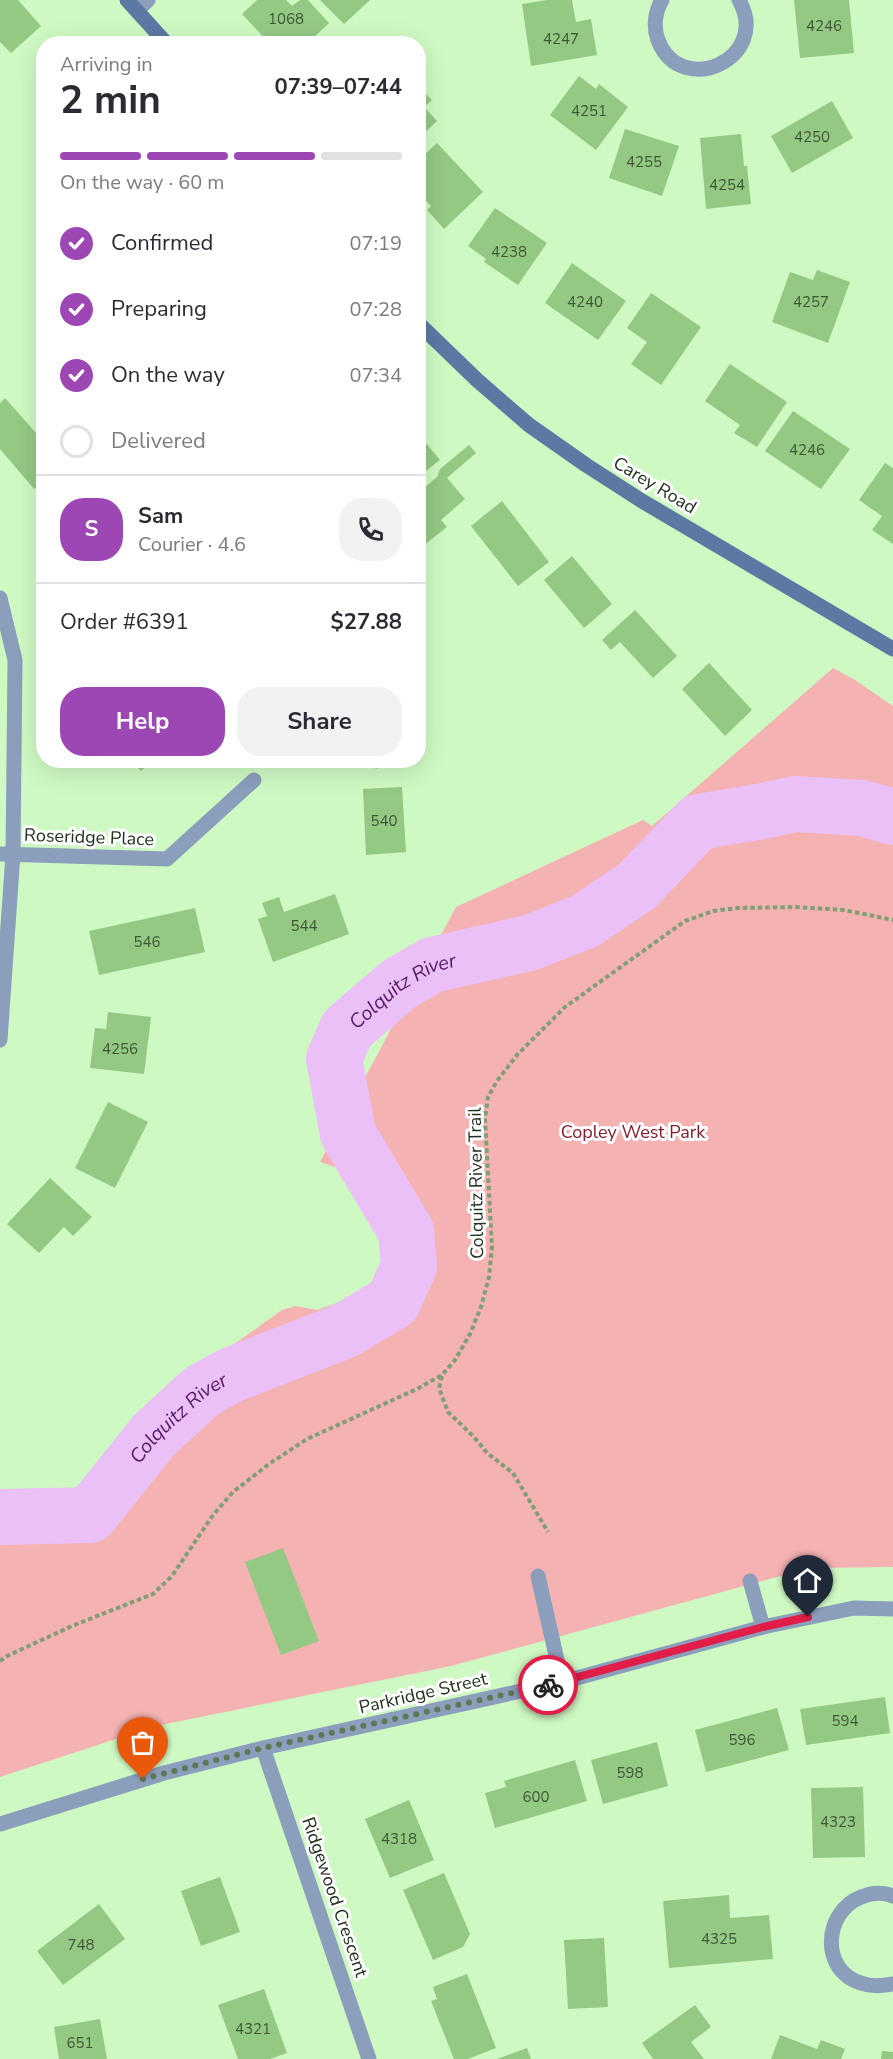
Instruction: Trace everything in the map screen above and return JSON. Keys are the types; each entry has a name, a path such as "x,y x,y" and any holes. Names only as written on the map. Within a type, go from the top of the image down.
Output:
{"street":[{"path":"662,0 655,19 655,33 661,46 669,58 695,69 709,69 722,64 734,55 742,43 746,29 745,15 739,0"},
{"path":"137,4 160,36"},
{"name":"Carey Road","path":"426,331 477,380 529,425 586,465 642,501 893,649"},
{"path":"0,598 15,660 0,1040"},
{"name":"Roseridge Place","path":"7,854 166,859 254,780"},
{"path":"538,1576 562,1682"},
{"path":"750,1581 763,1627"},
{"name":"Parkridge Street","path":"0,1824 164,1773 263,1748 562,1682 763,1627 854,1608 893,1609"},
{"name":"Ridgewood Crescent","path":"263,1748 369,2059"},
{"path":"893,1896 868,1894 850,1901 837,1916 831,1934 833,1954 842,1971 858,1983 877,1987 893,1984"}],"path":[{"name":"Colquitz River Trail","path":"0,1661 72,1626 153,1594 172,1576 213,1515 233,1492 269,1464 307,1439 417,1389 442,1375 455,1360 471,1334 489,1277 492,1247 484,1119 488,1097 517,1055 565,1007 686,921 713,911 738,908 844,909 893,920"},
{"path":"442,1375 439,1388 448,1412 487,1453 513,1473 548,1532"}],"green space":[{"name":"Copley West Park","path":"833,668 893,706 893,1567 810,1568 451,1666 156,1726 0,1777 0,1524 41,1525 67,1532 89,1523 98,1514 121,1470 126,1450 149,1420 219,1355 282,1310 295,1306 317,1310 340,1302 375,1285 395,1264 397,1243 367,1178 320,1162 456,907 643,820 652,826"}],"building":[{"path":"0,0 18,0 41,26 11,53 0,42"},
{"path":"257,0 286,0 292,6 300,0 308,0 329,23 315,36 263,36 242,14"},
{"path":"320,0 370,0 344,24"},
{"path":"547,0 572,0 576,22 591,19 597,55 531,66 522,4"},
{"path":"794,0 849,0 854,53 800,58"},
{"path":"579,76 596,89 599,84 628,107 596,150 550,115"},
{"path":"426,94 432,100 426,105"},
{"path":"832,101 853,138 792,173 771,136"},
{"path":"426,109 437,121 426,131"},
{"path":"625,129 679,146 662,196 609,178"},
{"path":"741,134 751,204 706,209 700,138"},
{"path":"437,143 483,192 444,229 427,210 431,206 426,201 426,153"},
{"path":"495,208 547,243 518,285 484,262 486,259 468,246"},
{"path":"572,263 626,301 598,340 545,303"},
{"path":"817,270 850,282 828,343 772,322 790,272 813,280"},
{"path":"651,293 701,327 661,385 631,364 647,342 627,328"},
{"path":"730,364 787,402 757,447 734,433 740,425 705,401"},
{"path":"5,398 36,433 36,487 34,489 0,449 0,403"},
{"path":"793,411 850,449 821,489 765,451"},
{"path":"426,443 440,460 426,471"},
{"path":"469,445 476,453 447,478 465,499 441,520 447,527 426,544 426,486 437,477 440,469"},
{"path":"885,463 893,468 893,544 872,530 882,516 859,500"},
{"path":"502,501 549,562 518,586 471,526"},
{"path":"572,556 612,604 584,628 544,580"},
{"path":"635,610 677,656 653,678 620,642 611,650 602,640"},
{"path":"709,663 752,710 725,736 682,689"},
{"path":"402,787 406,852 366,855 363,789"},
{"path":"335,894 349,934 273,962 258,919 267,916 262,903 279,897 284,912"},
{"path":"195,908 205,952 99,975 89,931"},
{"path":"108,1012 151,1017 144,1074 90,1068 95,1028 106,1029"},
{"path":"108,1102 148,1122 115,1188 75,1168"},
{"path":"50,1178 92,1217 73,1236 64,1227 39,1253 7,1224"},
{"path":"283,1548 319,1641 281,1655 245,1562"},
{"path":"885,1697 890,1733 806,1745 800,1709"},
{"path":"777,1708 789,1750 706,1772 695,1730"},
{"path":"657,1742 668,1786 603,1804 591,1760"},
{"path":"575,1760 587,1801 495,1828 485,1793 506,1787 504,1781"},
{"path":"863,1787 865,1857 813,1858 811,1788"},
{"path":"409,1800 434,1860 390,1878 365,1819"},
{"path":"444,1873 470,1934 463,1947 433,1960 403,1890"},
{"path":"220,1877 240,1932 201,1946 181,1891"},
{"path":"729,1895 730,1918 769,1915 773,1959 669,1968 663,1901"},
{"path":"99,1904 125,1939 63,1985 37,1951"},
{"path":"604,1938 608,2007 568,2009 564,1940"},
{"path":"467,1974 496,2048 468,2059 454,2059 431,2001 437,1999 433,1987"},
{"path":"264,1989 287,2053 270,2059 238,2059 218,2005"},
{"path":"695,2005 711,2027 691,2042 704,2059 653,2059 642,2043"},
{"path":"100,2019 107,2059 59,2059 54,2027"},
{"path":"780,2035 817,2049 821,2040 845,2049 841,2059 771,2059"},
{"path":"527,2048 531,2059 497,2059"},
{"path":"882,2051 893,2052 893,2059 881,2059"}],"waterway":[{"name":"Colquitz River","path":"0,1517 90,1515 154,1435 202,1391 231,1375 344,1331 393,1302 409,1266 406,1231 348,1134 334,1059 347,1029 399,984 432,965 529,943 585,921 637,886 698,822 795,804 862,808 893,817"}],"way so far":[{"path":"143,1779 263,1748 548,1685"}],"route":[{"path":"548,1685 808,1617"}]}
